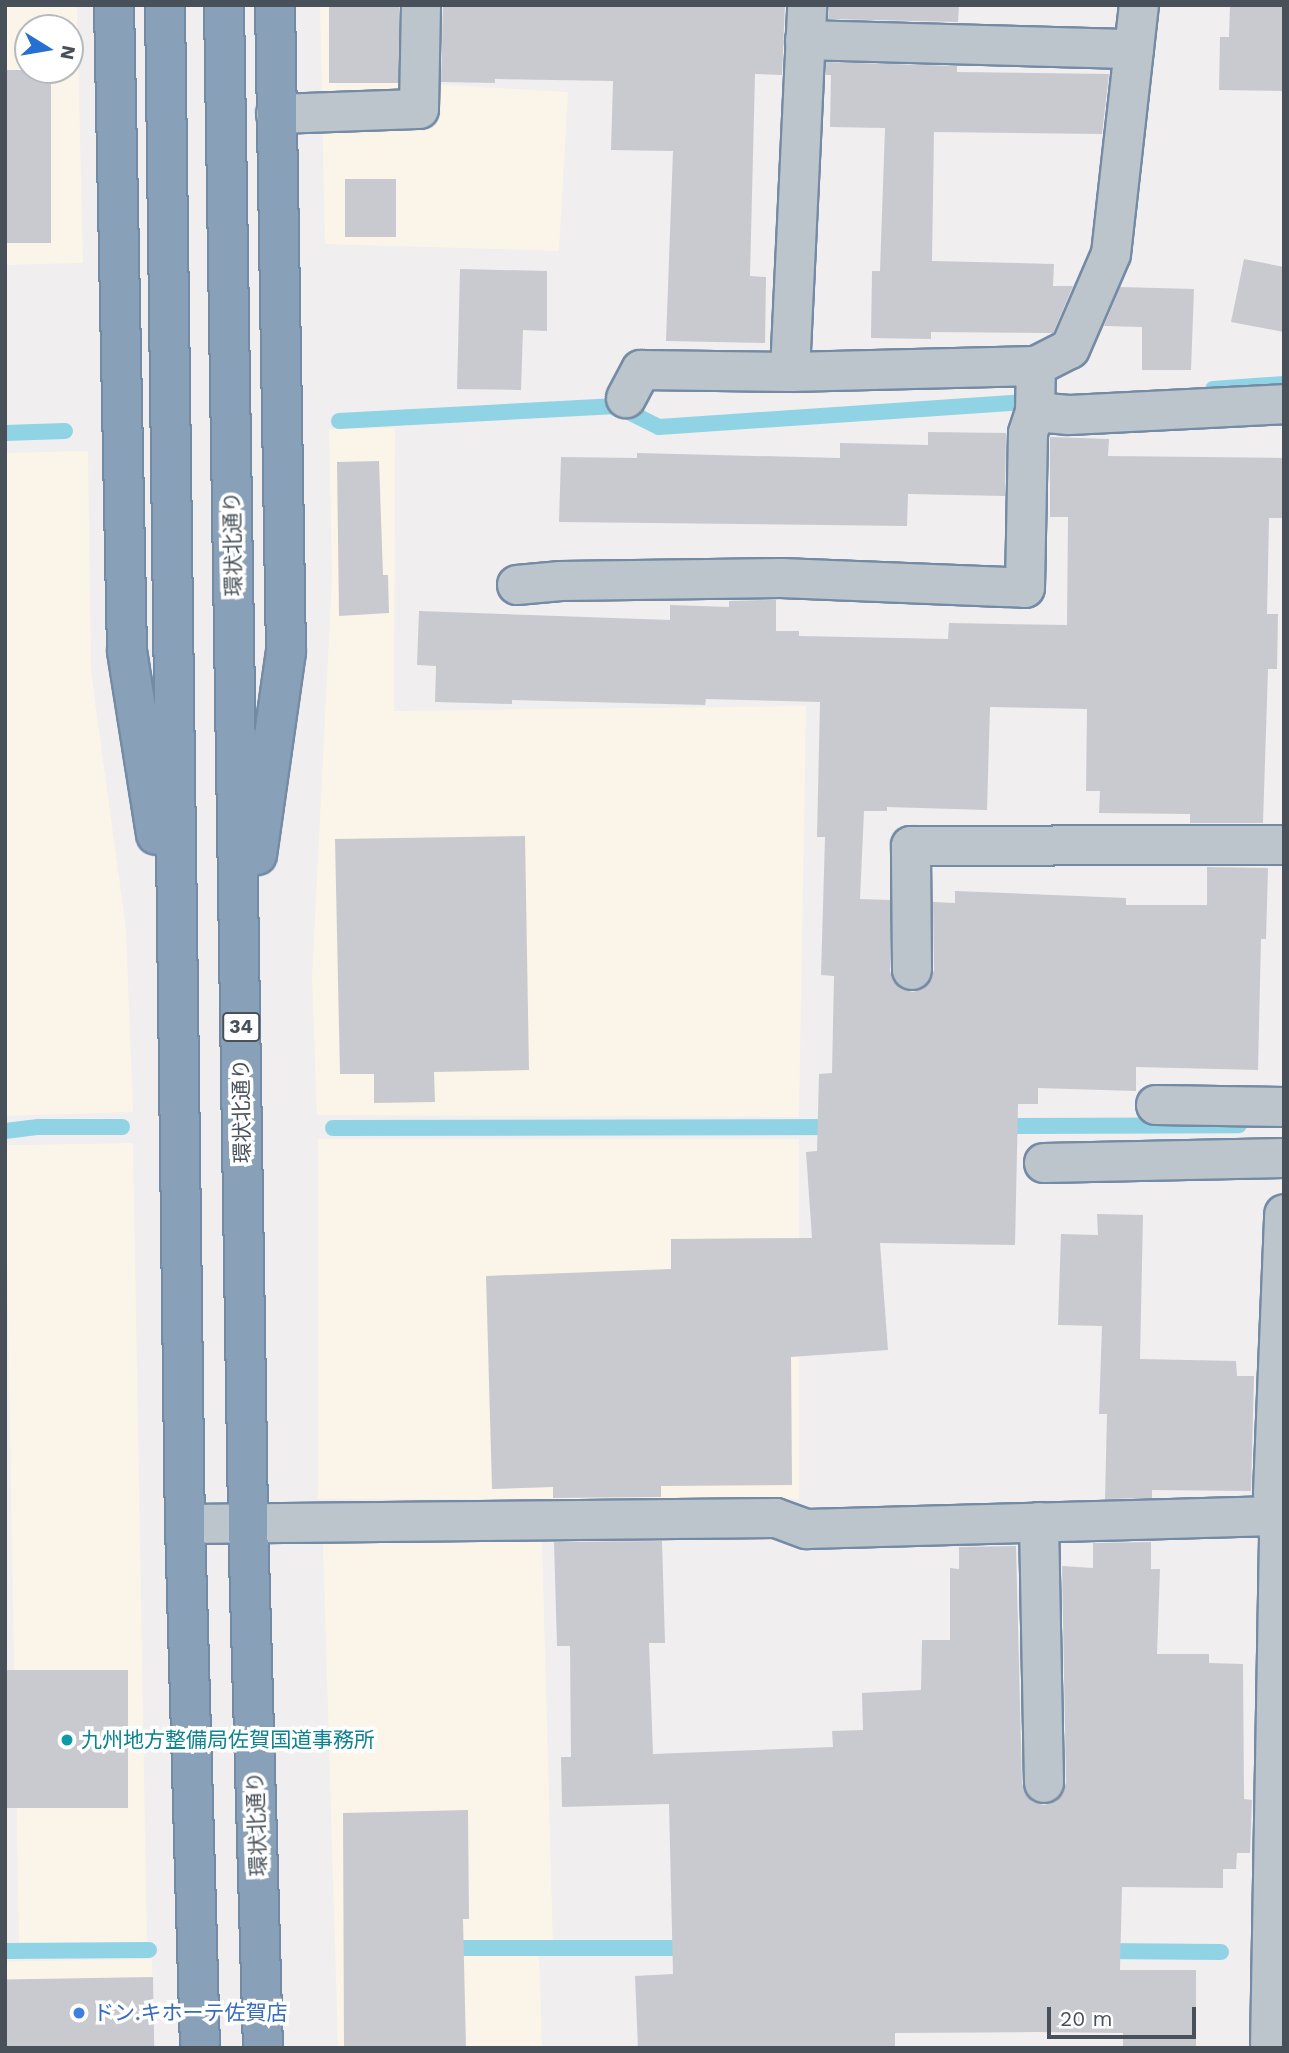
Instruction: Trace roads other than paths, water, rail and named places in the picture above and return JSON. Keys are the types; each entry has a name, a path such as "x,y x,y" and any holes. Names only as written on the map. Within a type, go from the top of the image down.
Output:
{"highway":[{"path":"114,5 127,651 177,972"},
{"path":"165,5 185,1524 200,2048"},
{"name":"環状北通り","path":"224,5 248,1522 263,2048"},
{"path":"240,975 286,652 275,5"}],"street":[{"path":"276,114 419,109 421,5"},
{"path":"517,585 561,581 781,578 1025,588 1028,433 1036,387 1070,349 1111,254 1139,5"},
{"path":"790,372 806,23 1134,49"},
{"path":"626,398 641,370 790,372 1036,387 1069,415 1284,404"},
{"path":"912,970 911,846 1284,845"},
{"path":"1156,1105 1284,1107"},
{"path":"1044,1163 1284,1158"},
{"path":"1270,2048 1280,1782 1280,1516 1273,1493 1284,1214"},
{"path":"185,1524 776,1518 807,1529 1280,1516"},
{"path":"1039,1522 1044,1783"}],"waterway":[{"path":"1213,389 1284,384"},
{"path":"339,421 617,406 659,427 1037,401"},
{"path":"5,433 65,431"},
{"path":"996,1126 1239,1125"},
{"path":"5,1131 39,1127 122,1127"},
{"path":"333,1128 837,1127"},
{"path":"443,1948 694,1948"},
{"path":"5,1951 149,1950"},
{"path":"1101,1951 1221,1952"}],"place":[{"name":"九州地方整備局佐賀国道事務所","path":"67,1740"},
{"name":"ドン.キホーテ佐賀店","path":"79,2013"}]}
